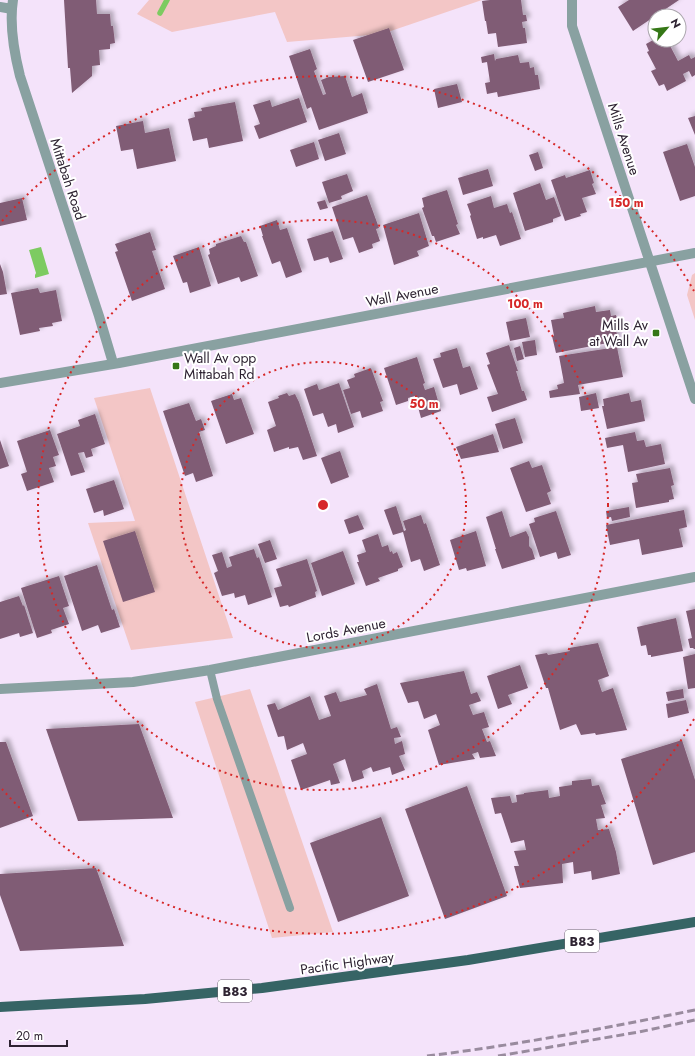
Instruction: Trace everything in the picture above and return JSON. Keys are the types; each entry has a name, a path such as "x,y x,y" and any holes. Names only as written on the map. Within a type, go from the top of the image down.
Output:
{"main road":[{"name":"Pacific Highway","path":"0,1007 145,999 262,988 468,960 695,922"}],"street":[{"name":"Mills Avenue","path":"572,0 572,26 695,399"},
{"path":"0,7 12,4"},
{"name":"Mittabah Road","path":"12,4 15,55 20,76 114,363"},
{"name":"Wall Avenue","path":"0,383 650,263 695,253"},
{"name":"Lords Avenue","path":"0,689 133,682 210,670 695,577"}],"lane":[{"path":"210,670 220,706 290,908"}],"shaded area":[{"path":"149,0 482,0 382,34 287,42 275,12 172,32 137,14"},
{"path":"41,247 49,274 35,278 36,273 29,250"},
{"path":"695,273 695,320 687,295 692,275"},
{"path":"150,388 233,638 131,650 88,523 135,521 94,398"},
{"path":"250,689 333,932 272,938 195,702"}],"building":[{"path":"64,0 96,0 97,14 110,14 115,43 110,44 110,49 99,50 100,65 92,66 92,76 72,93 70,68 68,68"},
{"path":"521,0 523,15 526,15 527,21 522,22 523,28 525,28 527,43 498,47 496,33 488,34 485,21 482,1"},
{"path":"629,0 679,0 667,8 647,8 647,22 633,31 618,7"},
{"path":"389,28 404,70 368,82 353,40"},
{"path":"648,48 671,48 678,61 689,55 691,59 695,57 695,75 692,77 689,71 683,74 686,81 667,91 664,84 659,86 651,71 656,69 647,52 649,51"},
{"path":"310,49 317,69 314,71 323,95 326,94 321,80 329,77 345,76 352,97 362,93 368,113 319,130 311,107 307,109 289,56"},
{"path":"494,54 495,61 496,59 518,55 520,63 529,62 530,68 534,67 535,75 538,75 540,89 498,97 497,92 487,94 485,83 490,82 487,62 482,63 481,57"},
{"path":"457,84 462,102 438,108 434,89"},
{"path":"299,98 307,122 259,139 254,126 260,124 253,105 270,100 272,107"},
{"path":"235,102 243,141 209,148 207,138 193,141 188,119 195,117 194,112 202,111 201,108"},
{"path":"695,116 695,135 688,118"},
{"path":"143,121 145,133 169,128 176,161 137,169 133,149 121,151 116,126"},
{"path":"339,133 346,154 325,161 318,140"},
{"path":"314,142 319,159 296,167 290,150"},
{"path":"687,144 695,167 695,196 680,201 663,152"},
{"path":"538,152 543,168 535,171 529,155"},
{"path":"488,169 493,186 463,195 458,178"},
{"path":"590,170 594,183 592,184 596,194 582,198 587,212 580,214 581,216 565,221 551,180 565,175 566,178"},
{"path":"347,174 353,191 341,196 342,199 329,203 322,182"},
{"path":"540,183 546,200 554,197 561,216 553,219 553,222 525,231 513,193"},
{"path":"447,190 458,224 456,225 460,234 436,242 434,236 432,236 422,208 424,207 422,198"},
{"path":"367,195 379,228 376,229 380,241 372,244 373,248 359,253 353,237 343,240 332,207"},
{"path":"491,196 494,208 507,204 510,213 512,212 521,239 500,246 496,235 483,239 483,237 477,239 467,204"},
{"path":"22,198 27,220 0,226 0,203"},
{"path":"325,200 328,208 320,210 317,202"},
{"path":"419,213 429,246 417,251 419,256 394,265 383,225"},
{"path":"277,220 280,230 287,228 302,272 286,278 280,261 272,264 260,226"},
{"path":"333,231 343,259 330,263 328,257 314,261 307,239"},
{"path":"150,232 156,250 152,251 165,289 132,301 115,252 118,251 115,244"},
{"path":"241,236 244,242 246,242 258,276 241,282 239,277 218,284 208,255 210,254 209,249 216,246 216,244"},
{"path":"199,247 211,286 190,293 187,282 183,283 173,256"},
{"path":"0,264 7,294 0,295"},
{"path":"38,288 40,293 56,290 62,321 52,323 53,326 39,328 40,331 20,335 11,293"},
{"path":"595,306 596,312 610,310 611,316 616,315 617,318 611,319 613,325 615,324 618,341 556,353 552,336 554,336 551,320 564,318 563,313"},
{"path":"526,318 530,337 510,341 506,322"},
{"path":"535,340 537,355 525,357 522,342"},
{"path":"509,345 518,371 516,371 522,391 524,391 527,400 492,412 487,397 498,394 487,365 490,364 486,353"},
{"path":"520,346 524,359 517,361 514,348"},
{"path":"617,347 623,377 578,385 580,394 550,398 549,391 558,389 557,385 564,383 559,356"},
{"path":"457,348 463,368 470,366 478,389 460,395 457,384 443,388 433,359 441,357 440,353"},
{"path":"417,357 425,383 423,384 425,390 434,387 441,411 421,418 415,396 408,398 408,401 396,405 384,368"},
{"path":"371,368 383,401 380,402 383,411 362,418 360,411 351,414 343,390 350,388 347,380 355,377 354,374"},
{"path":"339,383 354,427 338,433 336,424 328,427 323,413 313,416 304,389 317,384 319,390"},
{"path":"287,393 289,396 295,394 299,402 317,456 303,460 298,447 289,449 289,447 274,452 267,430 276,426 268,402"},
{"path":"596,393 599,408 581,411 579,397"},
{"path":"629,393 631,402 641,400 645,421 607,429 602,406 604,406 603,399"},
{"path":"232,394 234,400 241,398 254,434 226,444 211,401"},
{"path":"189,403 196,421 201,419 205,430 199,432 213,476 196,482 193,473 185,476 163,411"},
{"path":"95,414 105,444 91,449 93,456 86,458 84,452 78,453 85,472 71,476 57,434 80,426 78,420"},
{"path":"515,418 523,443 503,449 495,424"},
{"path":"50,430 59,455 53,457 56,466 49,468 54,482 27,491 21,474 27,472 17,441"},
{"path":"635,432 637,441 644,440 646,447 661,444 665,464 628,472 623,445 607,448 605,438"},
{"path":"493,434 499,452 461,459 456,447"},
{"path":"0,440 9,466 0,469"},
{"path":"340,451 349,477 331,484 321,458"},
{"path":"529,461 532,468 542,465 551,491 547,493 551,504 526,512 510,468"},
{"path":"670,468 674,485 671,486 674,499 669,500 669,502 636,508 632,483 638,482 636,474"},
{"path":"114,480 124,509 104,516 103,510 94,513 86,489"},
{"path":"396,506 404,531 406,530 403,521 421,515 424,524 426,523 440,565 424,571 420,559 411,562 403,532 393,535 384,510"},
{"path":"629,507 630,517 612,521 611,517 607,518 606,511"},
{"path":"684,510 687,527 679,529 683,547 642,555 639,539 610,545 606,525"},
{"path":"502,511 510,537 526,531 529,537 529,546 532,549 535,559 502,569 486,517"},
{"path":"556,511 571,555 558,559 556,552 540,557 529,524 535,522 534,518"},
{"path":"358,515 364,529 349,534 344,520"},
{"path":"135,531 155,592 123,602 103,541"},
{"path":"476,531 486,566 467,571 466,568 459,570 450,540"},
{"path":"378,534 382,547 388,545 390,552 392,551 393,554 397,552 403,567 398,569 398,571 378,578 380,581 366,586 357,562 359,562 357,555 366,552 362,540"},
{"path":"270,540 277,559 265,563 258,544"},
{"path":"254,549 257,558 259,557 272,597 248,605 245,595 235,598 234,593 222,596 214,573 218,571 212,555 222,552 227,568 232,566 229,557"},
{"path":"343,551 355,584 322,596 311,563"},
{"path":"307,559 317,591 315,592 316,597 289,607 288,605 280,607 274,588 282,586 276,569"},
{"path":"97,565 112,610 114,609 120,627 101,633 98,625 82,631 64,576"},
{"path":"59,576 69,606 63,608 69,624 51,630 52,633 37,638 21,588"},
{"path":"19,596 23,606 24,605 33,633 20,637 19,633 0,639 0,602"},
{"path":"695,609 694,649 690,648 688,639 692,638 686,611"},
{"path":"676,618 683,651 651,657 651,655 648,655 646,645 641,646 637,627"},
{"path":"598,643 609,676 598,680 602,692 613,688 627,730 596,735 595,733 581,735 576,724 560,730 548,688 546,688 535,655 547,653 548,655 570,651 569,648"},
{"path":"695,654 695,688 688,689 683,657"},
{"path":"520,665 528,688 508,695 512,704 498,709 487,676"},
{"path":"464,671 471,694 477,692 481,701 469,705 473,715 484,712 489,727 482,729 487,742 490,741 496,756 480,758 478,752 472,754 475,759 439,765 428,730 440,725 436,714 424,719 418,701 408,703 400,683"},
{"path":"377,684 391,729 397,727 401,737 394,738 395,744 402,741 405,754 399,756 405,770 392,775 390,767 373,772 371,767 362,771 364,778 352,782 345,759 333,764 340,783 331,785 330,780 301,790 291,760 307,754 303,743 287,750 284,736 278,737 267,705 275,703 278,710 310,696 319,720 331,716 324,696 336,692 340,702 367,695 364,689"},
{"path":"683,689 684,698 668,701 666,692"},
{"path":"686,700 689,713 668,718 666,704"},
{"path":"139,724 173,818 78,821 46,729"},
{"path":"682,740 695,780 695,852 653,865 621,759"},
{"path":"0,742 6,742 33,816 0,828"},
{"path":"591,779 592,786 599,785 606,804 601,805 605,818 596,819 598,830 609,829 616,852 620,874 592,880 591,871 574,874 573,862 562,864 563,883 520,888 514,866 519,866 514,851 526,850 524,840 511,843 501,813 495,814 491,798 510,796 512,803 517,802 516,795 548,790 549,798 560,796 559,787 572,785 572,781"},
{"path":"467,786 507,896 445,919 405,809"},
{"path":"381,817 409,896 338,922 310,843"},
{"path":"96,868 124,946 20,951 0,895 0,874"}],"waterway":[{"path":"160,13 167,0"}],"railway":[{"path":"427,1056 561,1036 695,1010"},
{"path":"498,1056 639,1032 695,1020"}],"place":[{"name":"Mills Av at Wall Av","path":"656,333"},
{"name":"Wall Av opp Mittabah Rd","path":"176,366"}]}
